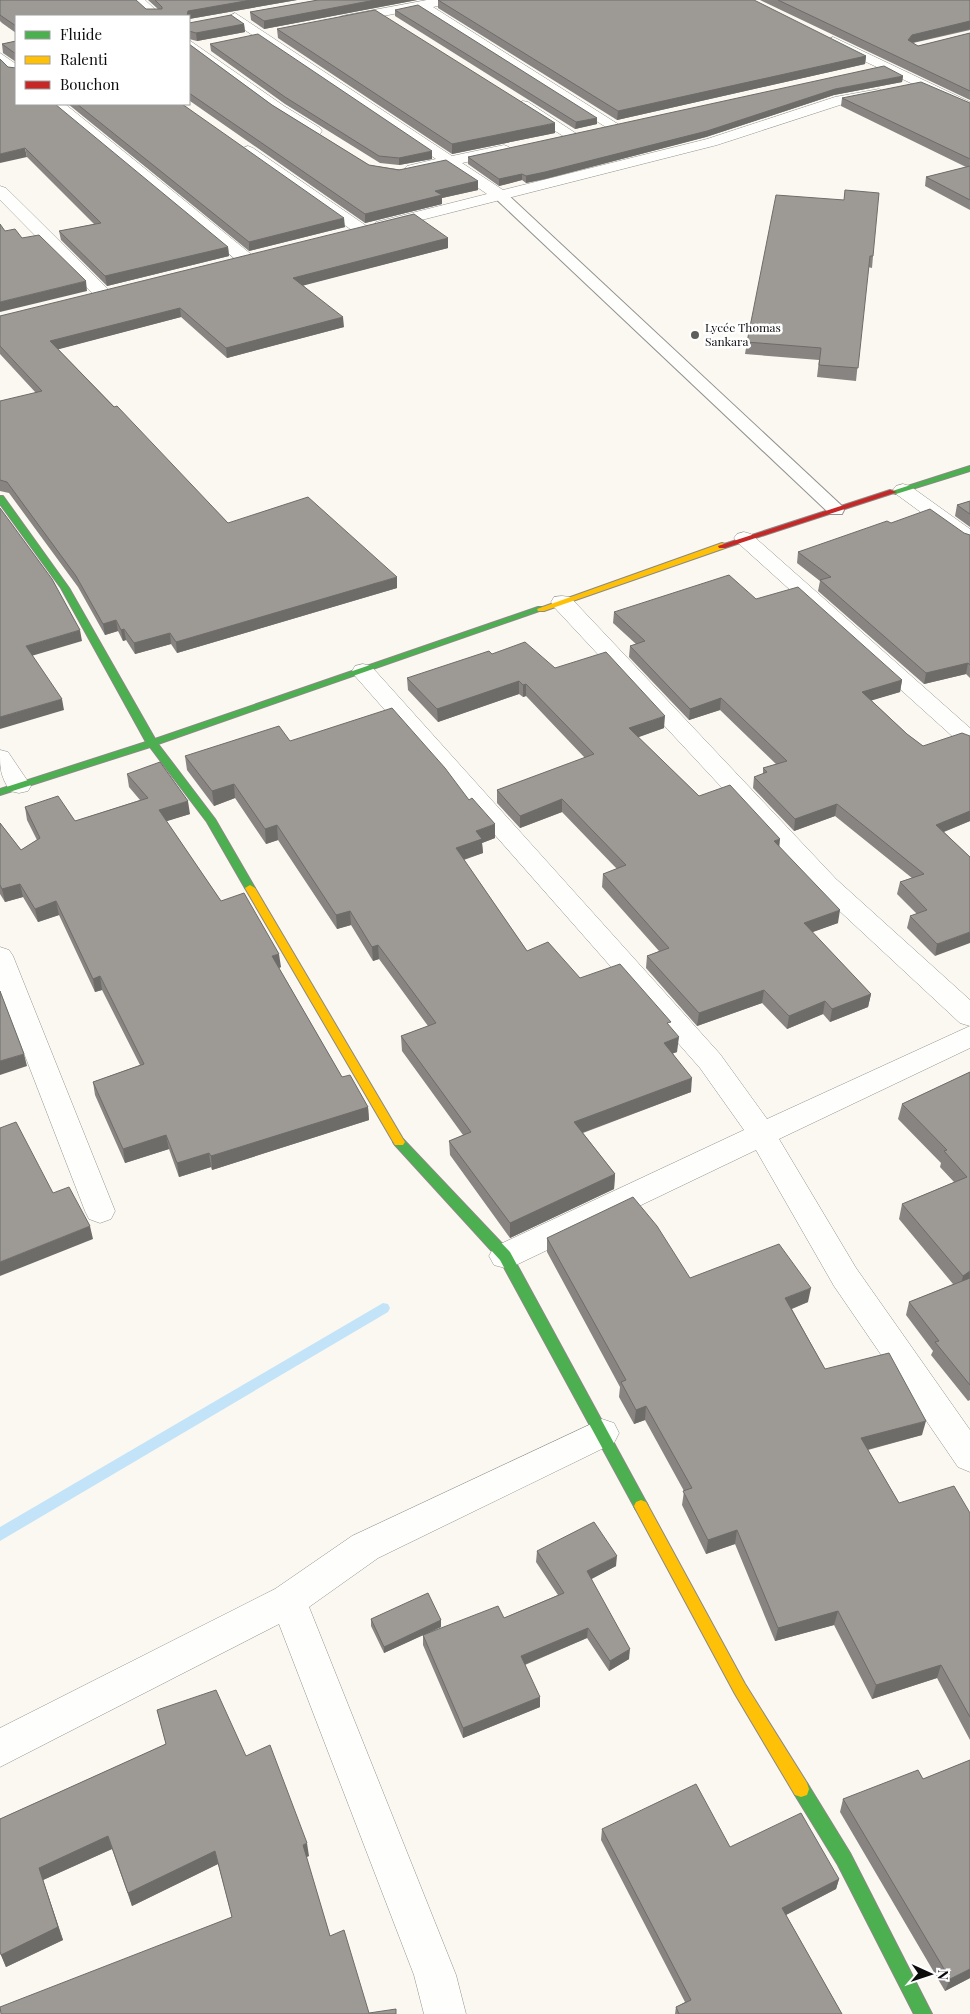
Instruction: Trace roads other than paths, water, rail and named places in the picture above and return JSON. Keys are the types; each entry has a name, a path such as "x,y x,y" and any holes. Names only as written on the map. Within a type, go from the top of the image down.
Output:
{"main road":[{"path":"10,789 363,671 744,538 970,468"},
{"path":"0,498 65,588 152,743 211,821 398,1141 505,1256 740,1689 844,1859 923,2014"}],"street":[{"path":"137,0 155,15"},
{"path":"331,22 448,0"},
{"path":"421,5 619,125 554,140"},
{"path":"378,13 394,23"},
{"path":"252,14 230,18 264,35 285,52 501,196"},
{"path":"247,38 283,32"},
{"path":"824,37 970,108"},
{"path":"191,46 211,45"},
{"path":"191,46 280,109 327,139"},
{"path":"0,58 15,70"},
{"path":"865,70 884,66"},
{"path":"344,234 712,142 840,100 922,84"},
{"path":"515,100 573,136"},
{"path":"57,105 246,259"},
{"path":"236,142 362,230"},
{"path":"399,172 516,148"},
{"path":"0,191 104,294"},
{"path":"227,264 263,254"},
{"path":"86,299 123,290"},
{"path":"902,490 970,539"},
{"path":"744,538 970,740"},
{"path":"562,602 827,885 970,1016"},
{"path":"363,671 710,1061 761,1133 845,1277 970,1457"},
{"path":"0,758 10,789"},
{"path":"0,956 100,1211"},
{"path":"505,1256 761,1133 970,1036"},
{"path":"0,1748 288,1601 365,1547 602,1433"},
{"path":"288,1601 435,1975 445,2014"}],"lane":[{"path":"501,196 836,510"}],"waterway":[{"path":"0,1535 383,1308"}],"place":[{"name":"Lycée Thomas Sankara","path":"695,335"}]}
